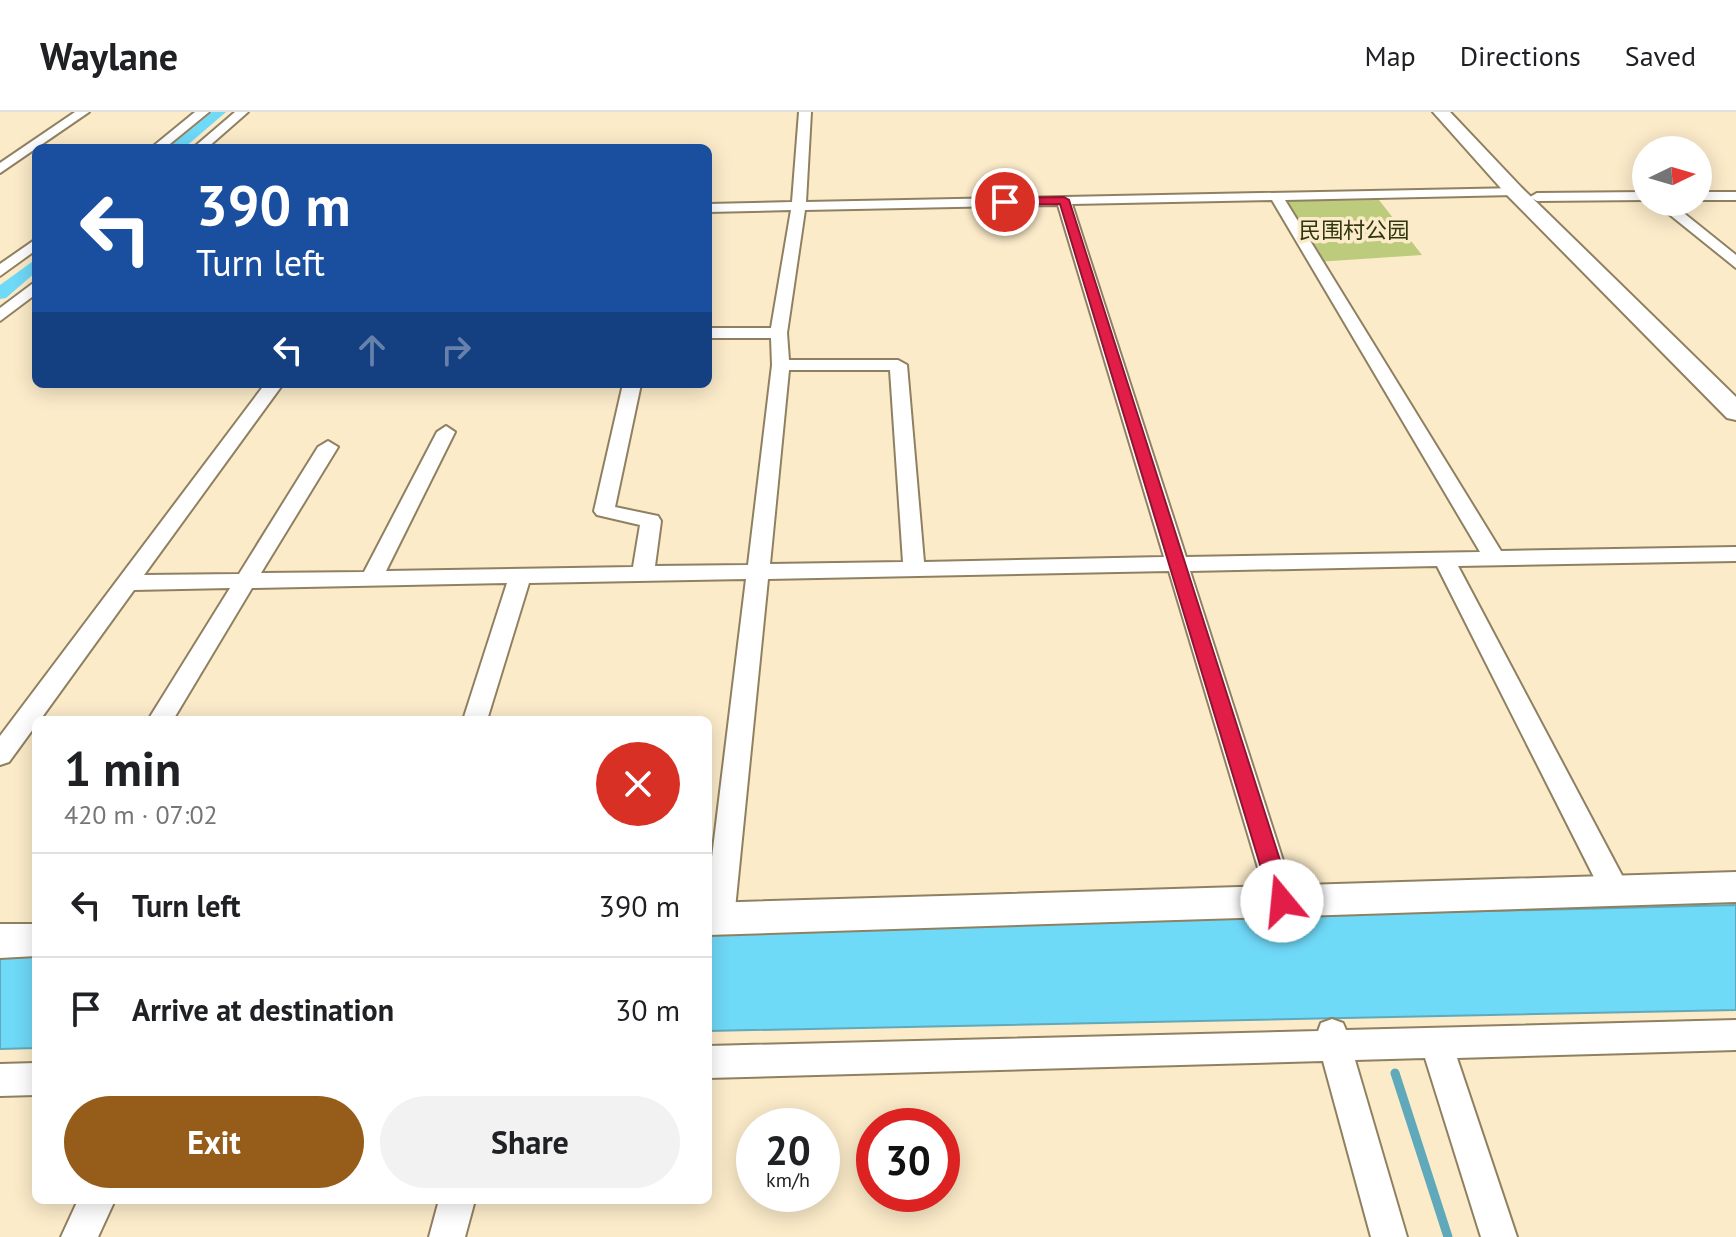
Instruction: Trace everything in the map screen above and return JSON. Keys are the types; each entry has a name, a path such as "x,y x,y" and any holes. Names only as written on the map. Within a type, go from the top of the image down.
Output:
{"main road":[{"path":"1441,112 1514,191 1736,412"},
{"path":"1453,112 1736,392"}],"street":[{"path":"36,144 83,112"},
{"path":"162,144 203,112"},
{"path":"204,144 242,112"},
{"path":"805,112 799,206 779,333 781,365 759,571 714,919 1736,887"},
{"path":"0,169 32,147"},
{"path":"712,208 1514,191"},
{"path":"1276,196 1494,558"},
{"path":"1537,197 1632,196"},
{"path":"1712,196 1736,196"},
{"path":"1064,200 1282,901"},
{"path":"1678,216 1736,263"},
{"path":"0,271 32,246"},
{"path":"0,316 32,289"},
{"path":"712,333 779,333"},
{"path":"781,365 898,365 914,569"},
{"path":"0,755 271,388"},
{"path":"631,388 604,511 651,521 643,574"},
{"path":"371,579 446,432"},
{"path":"163,716 328,447"},
{"path":"127,583 1736,554"},
{"path":"1444,559 1615,890"},
{"path":"476,716 520,576"},
{"path":"712,1062 1335,1040 1436,1043 1736,1035"},
{"path":"1335,1040 1389,1237"},
{"path":"1436,1043 1499,1237"},
{"path":"0,1080 32,1079"},
{"path":"79,1237 95,1204"},
{"path":"447,1237 456,1204"}],"green space":[{"name":"民围村公园","path":"1379,200 1422,255 1316,262 1279,201"}],"water":[{"path":"1736,905 1736,1010 712,1031 712,930"},
{"path":"0,947 32,947 32,1048 0,1049"}],"waterway":[{"path":"180,144 220,112"},
{"path":"0,294 32,267"},
{"path":"1395,1073 1448,1237"}],"route":[{"path":"1005,202 1064,200 1282,901"}]}
